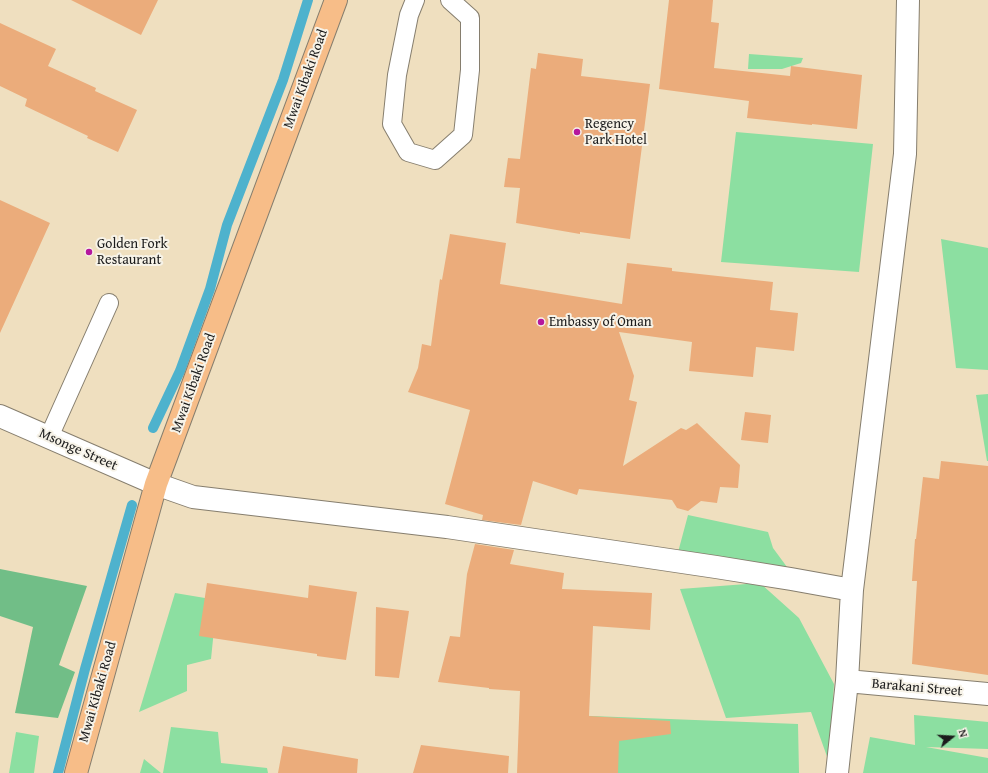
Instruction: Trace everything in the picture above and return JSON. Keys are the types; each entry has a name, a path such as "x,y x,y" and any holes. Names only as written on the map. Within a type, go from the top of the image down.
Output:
{"main road":[{"name":"Mwai Kibaki Road","path":"76,773 156,484 336,0"}],"street":[{"path":"837,773 847,681 852,590 905,154 908,0"},
{"name":"Msonge Street","path":"0,416 156,484 193,497 447,527 724,568 852,590"},
{"name":"Barakani Street","path":"847,681 988,694"}],"lane":[{"path":"414,0 409,15 397,75 392,124 408,152 435,160 463,135 470,70 470,18 450,0"},
{"path":"49,438 109,303"}],"green space":[{"path":"749,54 803,58 801,63 782,69 748,69"},
{"path":"736,132 873,144 859,272 721,262"},
{"path":"941,239 988,248 988,370 956,368"},
{"path":"988,394 988,461 987,461 976,395"},
{"path":"688,515 768,532 773,548 787,567 762,569 677,556"},
{"path":"0,569 87,586 59,665 75,672 58,718 15,713 33,627 0,616"},
{"path":"760,583 799,618 834,684 829,762 811,712 726,718 680,589"},
{"path":"175,593 217,600 211,659 187,665 187,691 139,712"},
{"path":"566,715 798,724 799,773 567,773"},
{"path":"914,715 988,722 988,749 926,747 988,758 988,773 863,773 870,737 915,745"},
{"path":"171,727 218,732 221,763 267,768 268,773 163,773"},
{"path":"16,732 39,736 34,773 9,773"},
{"path":"144,759 161,773 140,773"}],"building":[{"path":"71,0 158,0 141,35"},
{"path":"669,0 713,0 711,22 719,23 714,68 790,76 791,66 862,75 857,129 747,118 749,101 659,89"},
{"path":"0,23 56,49 48,66 96,88 95,91 137,110 118,152 25,106 27,99 0,86"},
{"path":"538,53 583,59 581,76 650,84 630,239 580,232 580,234 516,223 520,188 504,187 508,158 520,159 531,68 536,69"},
{"path":"0,200 50,223 0,333"},
{"path":"450,234 506,243 500,284 622,304 627,263 672,268 672,271 773,282 770,310 798,313 794,351 756,347 753,377 689,371 692,342 619,332 634,376 629,400 637,402 623,466 681,428 686,430 697,423 740,465 738,488 720,487 717,503 701,501 688,511 677,508 672,500 579,489 577,495 533,481 521,525 482,520 483,515 445,504 470,410 408,392 418,368 422,344 431,346 440,279 442,280"},
{"path":"745,412 771,415 768,443 741,440"},
{"path":"941,461 988,466 988,675 912,664 917,581 912,581 915,539 923,477 939,479"},
{"path":"475,544 514,550 510,564 564,573 562,589 652,593 650,630 593,626 589,716 670,721 671,734 619,741 618,773 517,773 520,691 489,689 438,682 450,636 460,637 467,574"},
{"path":"207,583 308,598 309,585 357,592 346,660 317,656 317,654 199,636"},
{"path":"376,607 409,611 399,678 375,676"},
{"path":"421,745 509,756 508,773 413,773"},
{"path":"283,746 358,759 357,773 278,773"}],"waterway":[{"path":"153,428 180,371 210,289 227,225 283,80 308,0"},
{"path":"58,773 85,669 132,505"}],"place":[{"name":"Regency Park Hotel","path":"577,132"},
{"name":"Golden Fork Restaurant","path":"89,252"},
{"name":"Embassy of Oman","path":"541,322"}]}
